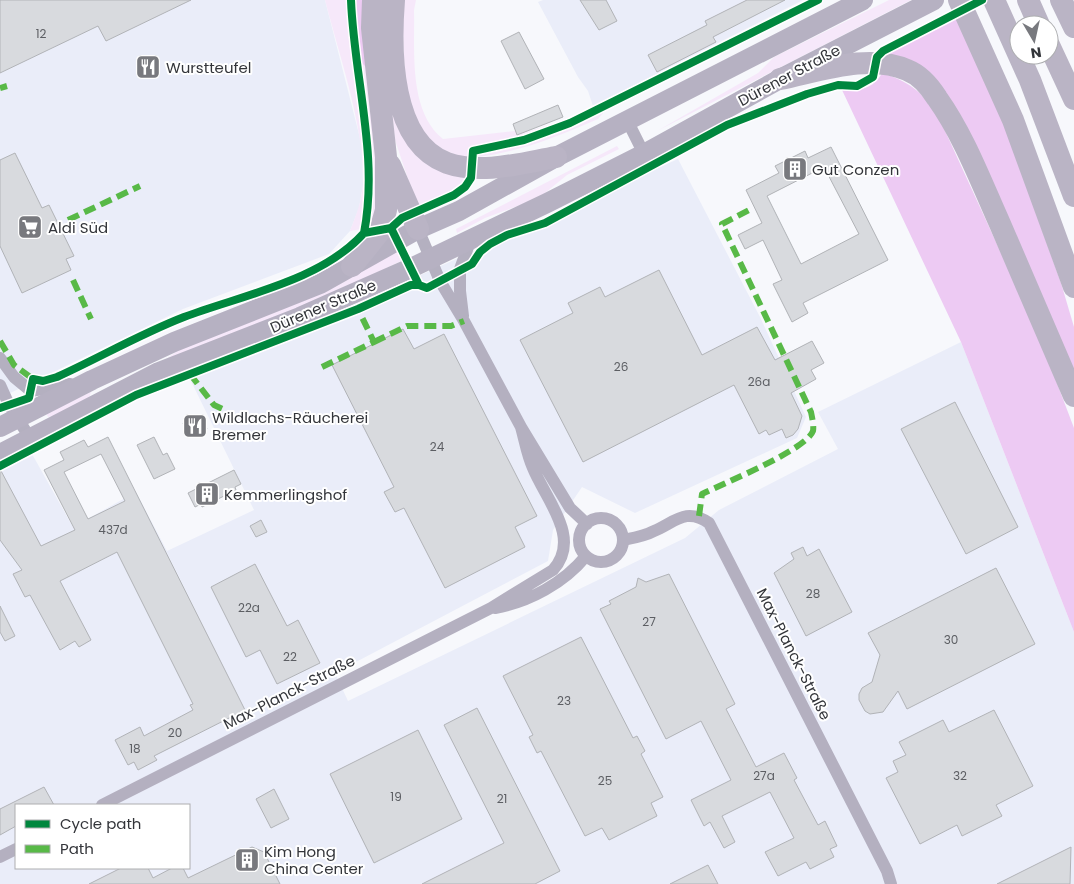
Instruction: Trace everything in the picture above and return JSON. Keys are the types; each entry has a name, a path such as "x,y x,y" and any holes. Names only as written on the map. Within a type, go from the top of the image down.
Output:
{"highway":[{"path":"352,266 380,231 386,210 386,157 372,28 373,0"},
{"path":"394,0 392,20 396,80 402,114 414,139 426,150 447,163 472,168 498,167 556,157"},
{"path":"994,0 1030,80 1074,196"},
{"path":"1028,0 1035,15"},
{"path":"1061,0 1074,27"},
{"path":"963,6 1012,120 1074,287"},
{"path":"780,79 853,64 876,63 908,70 926,84 947,113 979,178 1074,396"},
{"path":"1058,65 1074,99"},
{"path":"386,157 418,229"}],"main road":[{"name":"Dürener Straße","path":"8,423 92,380 174,342 320,284 418,229 459,211 556,157 863,0"},
{"name":"Dürener Straße","path":"0,454 159,372 300,317 472,239 644,154 780,79 934,0"}],"street":[{"path":"628,120 644,154"},
{"name":"Max-Planck-Straße","path":"418,229 440,281 464,321 521,427 570,508 587,524"},
{"name":"Max-Planck-Straße","path":"464,321 460,291 460,269 472,239"},
{"path":"0,358 14,377 31,391 92,380"},
{"path":"0,385 8,423 30,438"},
{"name":"Max-Planck-Straße","path":"104,804 491,608 553,570 561,562 565,550 565,539 561,524 532,468 521,427"},
{"name":"Max-Planck-Straße","path":"623,540 652,532 688,516 699,516 709,523 887,871 891,884"},
{"path":"599,519 609,520 620,529 623,540 620,551 610,560 600,562 586,556 580,540 583,528 587,524 599,519"},
{"name":"Max-Planck-Straße","path":"491,608 514,605 564,579 586,556"},
{"path":"0,857 15,850"}],"shaded area":[{"path":"0,0 325,0 362,146 363,185 359,208 350,231 329,254 183,309 0,398"},
{"path":"325,0 353,0 355,27 367,68 378,184 373,227 350,231 361,196 363,162 356,116"},
{"path":"353,0 364,0 367,68 360,61"},
{"path":"403,0 416,0 414,10 414,61 419,96 424,113 432,127 443,139 515,131 518,135 569,118 607,99 607,103 533,136 502,143 479,145 471,150 469,157 444,150 424,134 415,119 411,107 405,77"},
{"path":"543,0 803,0 593,106 588,91 578,77 538,2"},
{"path":"889,0 911,0 657,131 758,73 774,57"},
{"path":"957,15 1005,126 1061,283 1074,327 1074,378 972,145 885,55 887,51 897,45"},
{"path":"383,29 397,119 467,173 459,187 417,206 395,140"},
{"path":"882,73 903,81 917,91 929,104 941,122 1039,336 1074,428 1074,632 961,342 842,90 860,89 870,86"},
{"path":"604,112 598,119 539,142 494,155 478,157 479,153 484,150 534,141"},
{"path":"617,146 619,149 567,175 539,198 485,218 457,233 456,229"},
{"path":"678,159 760,317 806,417 797,438 635,513 582,487 553,530 548,561 335,673 348,701 685,538 719,510 838,449 818,412 961,342 1074,632 1074,884 0,884 0,472 32,454 73,527 136,492 167,551 254,510 190,379"},
{"path":"397,249 403,260 334,294 162,362 183,347 320,293 347,280"},
{"path":"91,392 88,401 59,415 48,417 46,413"}],"building":[{"path":"0,0 191,0 106,41 98,26 0,73"},
{"path":"580,0 606,0 617,21 599,30"},
{"path":"747,0 785,0 713,37 716,42 657,72 648,55 707,25 705,21"},
{"path":"519,32 544,79 525,89 501,41"},
{"path":"558,105 563,117 517,135 513,124"},
{"path":"831,147 888,260 803,303 808,313 792,322 773,284 782,280 763,240 745,249 738,235 762,223 746,190 779,173 775,166 805,151 808,158","holes":["824,167 859,234 801,264 767,196"]},
{"name":"Aldi Süd","path":"15,153 42,208 49,205 74,256 66,259 71,270 22,293 0,246 0,160"},
{"path":"659,270 702,355 757,327 775,360 812,341 824,363 811,370 816,379 791,393 802,416 798,429 793,435 786,438 782,429 769,435 766,430 759,434 734,385 583,462 520,340 573,313 568,303 600,287 605,297"},
{"path":"403,329 414,349 444,334 537,516 515,527 525,547 445,588 404,508 395,512 384,492 394,487 332,365"},
{"path":"955,402 1018,527 966,554 901,429"},
{"name":"Wildlachs-Räucherei Bremer","path":"200,415 207,429 190,437 183,423"},
{"path":"108,437 245,710 154,756 157,760 138,770 134,762 128,765 115,740 140,727 144,736 193,710 190,705 193,704 117,552 60,581 91,640 79,647 75,641 60,650 30,595 25,597 13,574 22,570 0,540 0,469 41,546 75,530 44,470 64,460 60,452 84,440 88,447","holes":["101,454 125,501 88,519 64,472"]},
{"path":"154,437 163,455 167,453 175,469 154,479 137,445"},
{"path":"234,470 241,484 235,487 236,490 202,507 201,504 195,507 188,493"},
{"path":"261,520 267,532 256,537 250,526"},
{"path":"803,547 807,556 819,549 852,612 806,636 774,573 794,559 791,553"},
{"path":"255,564 287,626 298,620 320,663 277,684 260,650 246,657 211,587"},
{"path":"996,568 1035,644 907,709 898,691 883,712 870,714 865,711 859,700 859,694 862,688 872,682 880,655 868,633"},
{"path":"669,574 735,704 726,709 756,767 784,753 797,778 794,780 818,825 825,821 837,846 830,849 834,857 810,869 806,862 778,876 765,852 794,838 770,792 722,816 735,842 724,848 710,822 704,826 691,800 731,780 701,721 666,739 600,609 611,604 609,601 636,587 638,578 646,582"},
{"path":"0,606 15,636 5,641 0,632"},
{"path":"581,637 633,738 637,736 645,751 641,754 663,797 651,803 657,816 609,840 602,828 585,836 541,751 537,753 529,737 533,735 503,676"},
{"path":"477,708 560,871 535,884 422,884 504,843 444,725"},
{"path":"994,710 1033,786 996,805 1002,816 962,836 957,825 920,844 886,778 898,772 893,761 906,755 899,742 943,720 949,732"},
{"path":"418,730 462,819 374,863 330,774"},
{"path":"44,787 53,804 15,804 15,827 0,835 0,809"},
{"path":"274,789 289,819 271,828 256,799"},
{"name":"Kim Hong China Center","path":"252,847 264,852 280,884 89,884 119,869 148,869 153,878 170,869 184,869 188,878"},
{"path":"1071,847 1070,884 997,884"},
{"path":"708,865 718,884 670,884"}],"marked path":[{"path":"0,88 7,86"},
{"path":"68,220 140,186"},
{"path":"699,516 702,494 781,456 807,439 813,431 811,412 722,224 749,210"},
{"path":"73,280 91,319"},
{"path":"322,367 374,342 358,309"},
{"path":"374,342 407,326 451,326 464,321"},
{"path":"0,341 14,365 33,379"},
{"path":"190,374 214,405 227,411"}],"cycle path":[{"path":"0,408 29,398 33,379 43,381 57,377 136,338 184,317 280,285 303,275 326,263 364,233 369,175 351,0"},
{"path":"364,233 391,228 402,218 454,195 465,187 471,178 473,151 524,140 570,123 818,0"},
{"path":"391,228 419,285 427,288 472,264 480,252 490,244 507,235 545,223 727,125 807,94 838,85 857,86 873,77 877,57 883,51 982,0"},
{"path":"0,466 136,395 358,309 411,285 419,285"}],"place":[{"name":"Wurstteufel","path":"148,67"},
{"name":"Gut Conzen","path":"795,169"},
{"name":"Aldi Süd","path":"30,227"},
{"name":"Wildlachs-Räucherei Bremer","path":"195,426"},
{"name":"Kemmerlingshof","path":"207,494"},
{"name":"Kim Hong China Center","path":"247,860"}]}
